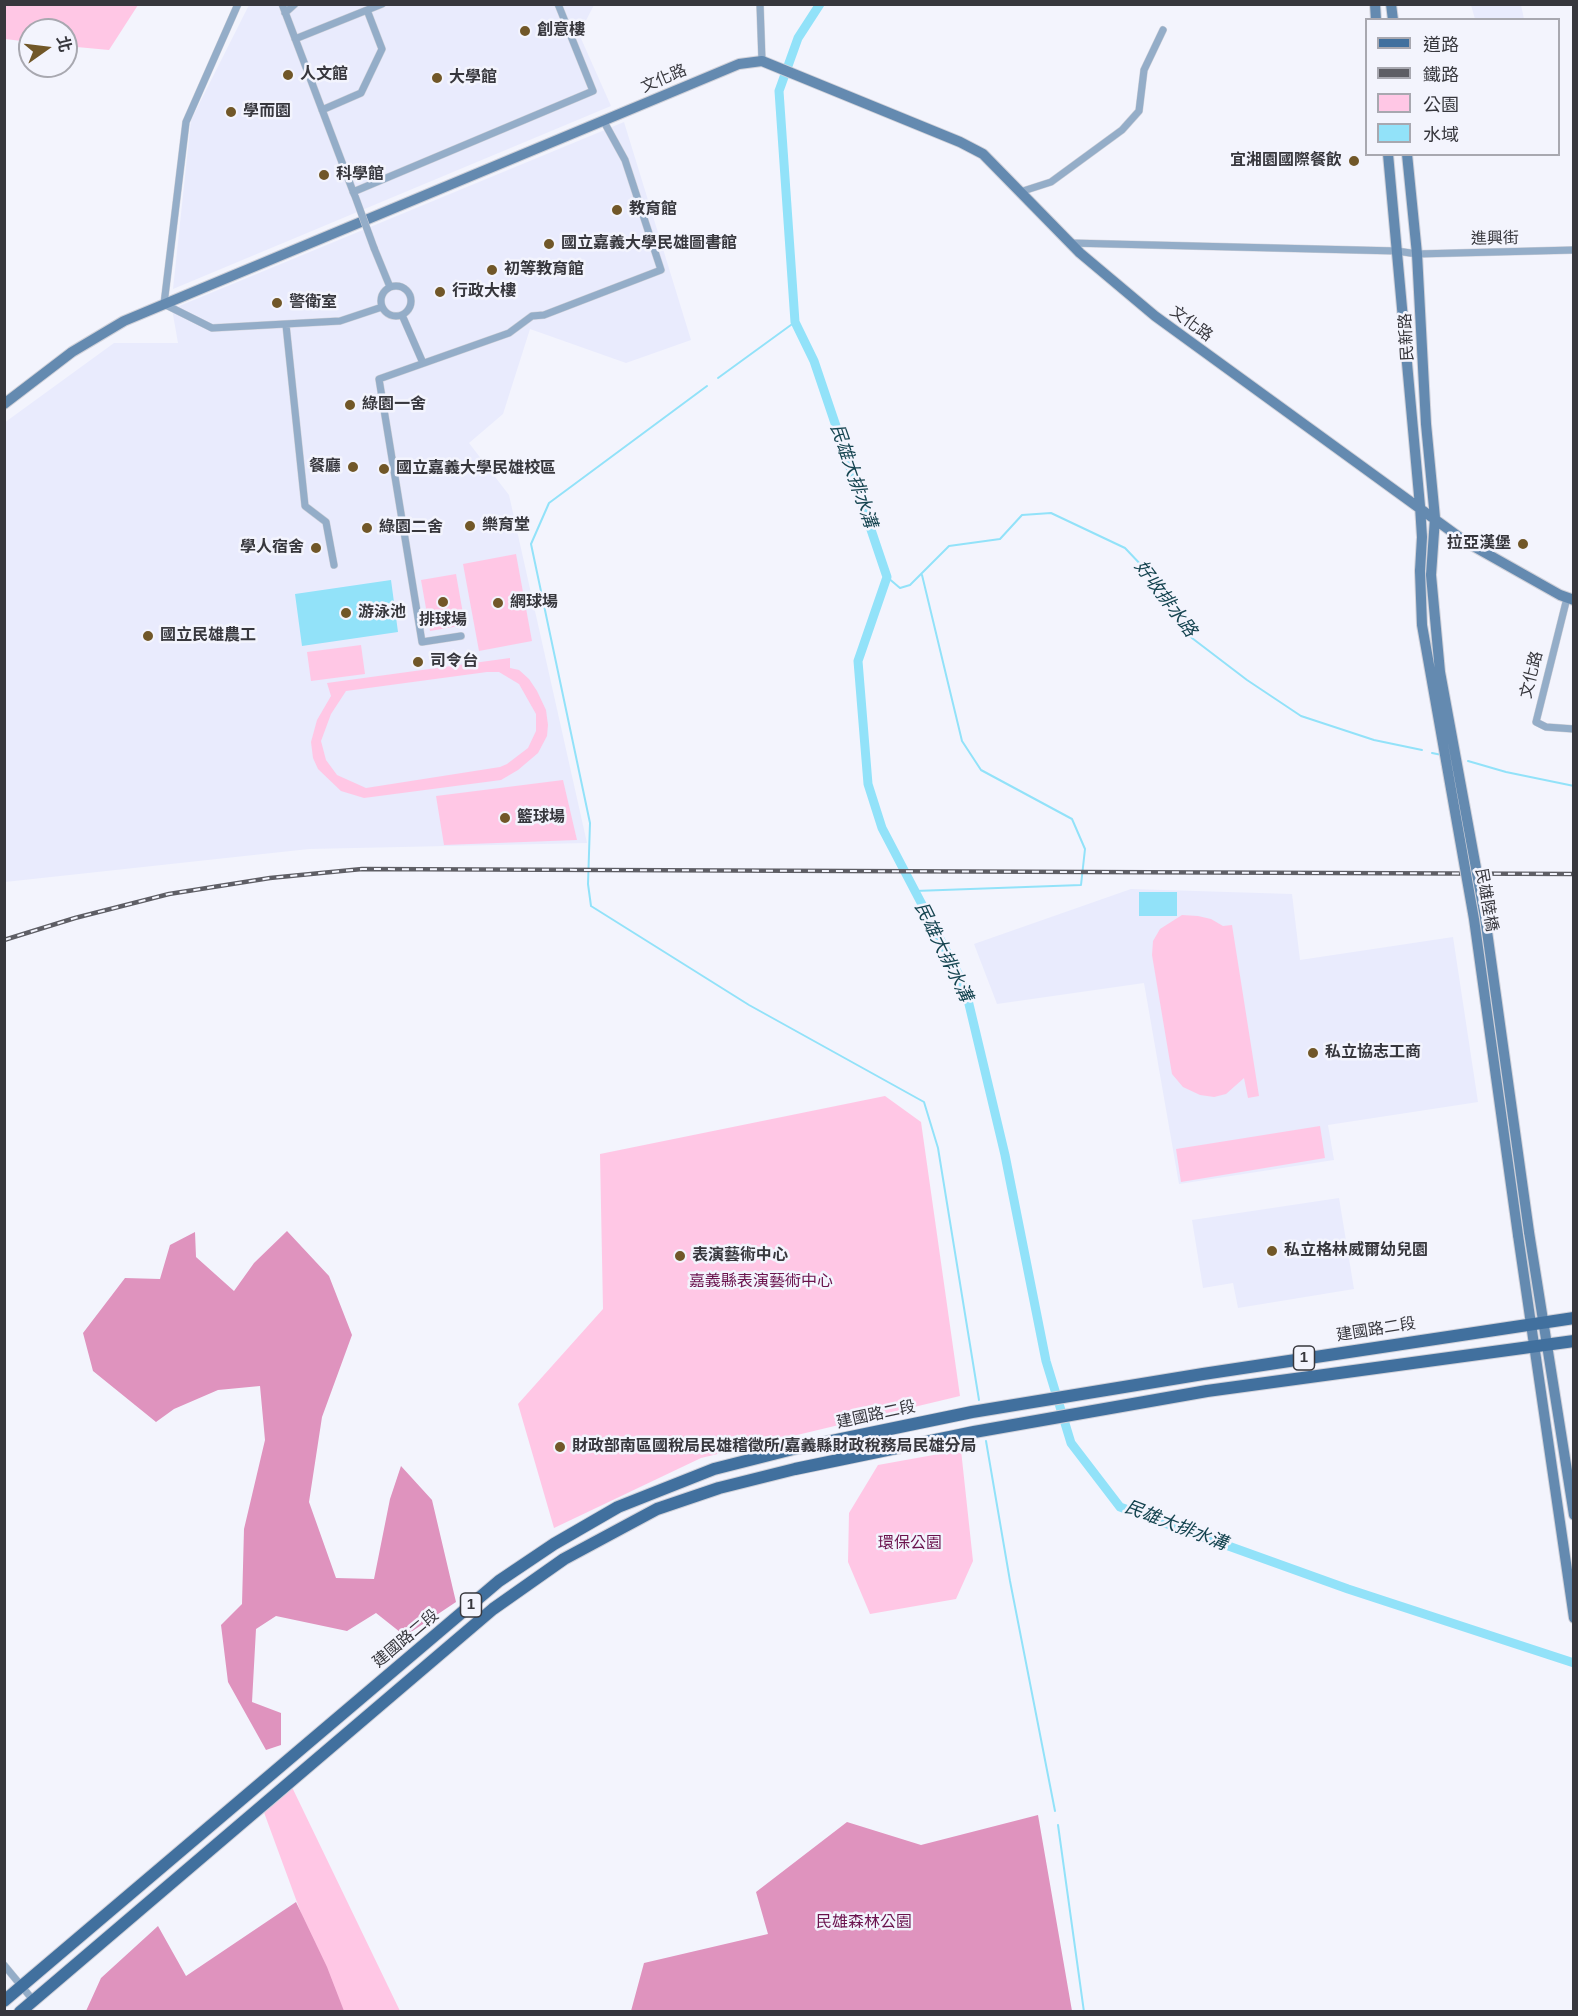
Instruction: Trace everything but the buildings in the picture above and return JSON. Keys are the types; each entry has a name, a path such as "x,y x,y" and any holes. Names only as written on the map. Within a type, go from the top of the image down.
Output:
{"main road":[{"name":"文化路","path":"4,404 72,352 124,321 739,64 762,62 804,77 960,142 983,154 1070,243 1155,316 1420,506 1466,542 1570,599"},
{"name":"民新路","path":"1388,156 1420,506 1422,537 1420,571"},
{"name":"民新路","path":"1407,156 1417,254 1426,424 1435,518 1431,575"},
{"name":"民雄陸橋","path":"1420,571 1422,625 1474,919 1523,1234"},
{"name":"民雄陸橋","path":"1431,575 1440,672 1485,917 1523,1234"},
{"path":"1523,1234 1545,1322 1574,1515"},
{"path":"1523,1234 1534,1347 1574,1618"},
{"name":"建國路二段","path":"4,2001 483,1595 554,1544 618,1507 685,1479 793,1449 1039,1401 1574,1318"},
{"name":"1","path":"1534,1347 1574,1341"},
{"name":"建國路二段","path":"20,2012 494,1609 564,1559 657,1509 709,1492 795,1469 1082,1413 1207,1391 1534,1347"},
{"path":"483,1595 494,1609"}],"street":[{"path":"238,4 186,122 164,304 212,328 340,321 382,307"},
{"path":"282,4 390,287"},
{"path":"285,13 295,4"},
{"path":"295,39 382,4"},
{"path":"354,194 593,92 558,4"},
{"path":"760,4 762,62"},
{"path":"322,110 362,93 382,49 367,10"},
{"path":"1020,192 1051,182 1122,130 1139,111 1144,70 1163,30"},
{"path":"460,636 422,642 379,379 509,333 532,316 544,315 661,270 625,160 603,120"},
{"name":"進興街","path":"1070,243 1397,251 1417,254 1574,250"},
{"path":"390,287 403,288 410,295 411,304 402,315 392,316 382,307 381,296 390,287"},
{"path":"402,315 423,363"},
{"path":"286,325 305,506 326,522 334,565"},
{"name":"文化路","path":"1570,599 1536,722 1546,727 1574,729"},
{"path":"4,1965 23,1985 33,2000"}],"shaded area":[{"path":"249,5 594,5 579,34 611,106 173,289 191,120"},
{"path":"1471,5 1521,5 1524,18 1475,18"},
{"path":"624,122 691,340 626,363 530,329 503,414 469,443 509,495 587,843 309,849 5,882 4,423 114,343 178,343 172,309"},
{"name":"私立協志工商","path":"1131,889 1292,894 1300,960 1453,937 1478,1102 1328,1125 1334,1160 1179,1184 1144,983 997,1004 974,944"},
{"name":"私立格林威爾幼兒園","path":"1339,1198 1354,1289 1238,1308 1233,1283 1203,1288 1192,1220"}],"green space":[{"path":"5,4 138,4 109,50 78,47 78,18 18,18 18,41 5,39"},
{"name":"網球場","path":"516,554 532,641 479,651 463,564"},
{"name":"排球場","path":"456,574 465,625 430,631 421,580"},
{"path":"361,645 365,674 311,681 307,652"},
{"path":"510,658 510,668 519,670 537,691 546,710 547,736 538,753 518,770 501,780 364,798 341,791 318,769 313,758 311,742 317,720 331,696 327,683","holes":["499,672 519,684 536,714 536,731 528,748 507,764 366,788 337,775 326,760 321,741 331,714 346,691"]},
{"name":"籃球場","path":"563,780 577,840 444,845 436,796"},
{"path":"1182,915 1211,919 1223,926 1232,925 1259,1096 1248,1098 1244,1078 1226,1094 1214,1097 1200,1095 1183,1087 1172,1074 1152,955 1153,941 1160,929"},
{"name":"嘉義縣表演藝術中心","path":"885,1096 921,1122 960,1396 701,1458 554,1528 518,1404 603,1309 600,1154"},
{"path":"1320,1126 1325,1158 1181,1182 1176,1149"},
{"path":"287,1231 329,1276 352,1335 322,1417 309,1502 336,1578 374,1579 390,1499 401,1466 432,1500 456,1602 405,1636 376,1613 347,1631 276,1616 256,1629 252,1702 281,1713 281,1745 266,1750 228,1682 221,1625 242,1604 244,1529 265,1440 260,1386 218,1390 174,1409 156,1422 93,1371 83,1333 125,1278 160,1279 170,1245 195,1232 196,1257 234,1291 254,1263"},
{"name":"環保公園","path":"961,1450 973,1561 956,1599 870,1614 848,1562 849,1513 878,1465"},
{"path":"290,1783 400,2011 337,2011 262,1807"},
{"name":"民雄森林公園","path":"1038,1815 1072,2011 631,2011 644,1963 768,1934 756,1892 847,1822 921,1845"},
{"path":"296,1902 327,1967 344,2011 86,2011 101,1978 158,1926 186,1976"}],"water":[{"name":"游泳池","path":"391,580 398,632 302,646 295,594"},
{"path":"1139,892 1177,892 1177,916 1139,916"}],"waterway":[{"name":"民雄大排水溝","path":"820,4 798,38 779,91 795,322 814,361 887,577 858,661 868,784 882,828 961,979 968,1000 1005,1155 1046,1361 1071,1443 1120,1507 1348,1589 1574,1663"},
{"path":"718,378 795,322"},
{"path":"707,386 549,503 531,544 590,823 588,884 591,906 749,1005 924,1102 938,1148 979,1400"},
{"name":"好收排水路","path":"887,577 900,588 910,585 949,546 1000,539 1022,515 1051,513 1125,548 1144,568 1188,635 1247,680 1301,716 1374,740 1422,750"},
{"path":"915,891 1081,885 1085,849 1072,819 981,770 962,741 922,575"},
{"name":"好收排水路","path":"1432,753 1442,755"},
{"name":"好收排水路","path":"1468,761 1506,772 1574,786"},
{"path":"986,1441 1010,1581 1055,1811"},
{"path":"1058,1825 1084,2012"}],"railway":[{"path":"4,940 75,918 169,894 270,878 362,869 1574,874"}],"place":[{"name":"創意樓","path":"525,31"},
{"name":"人文館","path":"288,75"},
{"name":"大學館","path":"437,78"},
{"name":"學而園","path":"231,112"},
{"name":"宜湘園國際餐飲","path":"1354,161"},
{"name":"科學館","path":"324,175"},
{"name":"教育館","path":"617,210"},
{"name":"國立嘉義大學民雄圖書館","path":"549,244"},
{"name":"初等教育館","path":"492,270"},
{"name":"行政大樓","path":"440,292"},
{"name":"警衛室","path":"277,303"},
{"name":"綠園一舍","path":"350,405"},
{"name":"餐廳","path":"353,467"},
{"name":"國立嘉義大學民雄校區","path":"384,469"},
{"name":"樂育堂","path":"470,526"},
{"name":"綠園二舍","path":"367,528"},
{"name":"拉亞漢堡","path":"1523,544"},
{"name":"學人宿舍","path":"316,548"},
{"name":"排球場","path":"443,602"},
{"name":"網球場","path":"498,603"},
{"name":"游泳池","path":"346,613"},
{"name":"國立民雄農工","path":"148,636"},
{"name":"司令台","path":"418,662"},
{"name":"籃球場","path":"505,818"},
{"name":"私立協志工商","path":"1313,1053"},
{"name":"私立格林威爾幼兒園","path":"1272,1251"},
{"name":"表演藝術中心","path":"680,1256"},
{"name":"財政部南區國稅局民雄稽徵所/嘉義縣財政稅務局民雄分局","path":"560,1447"}]}
